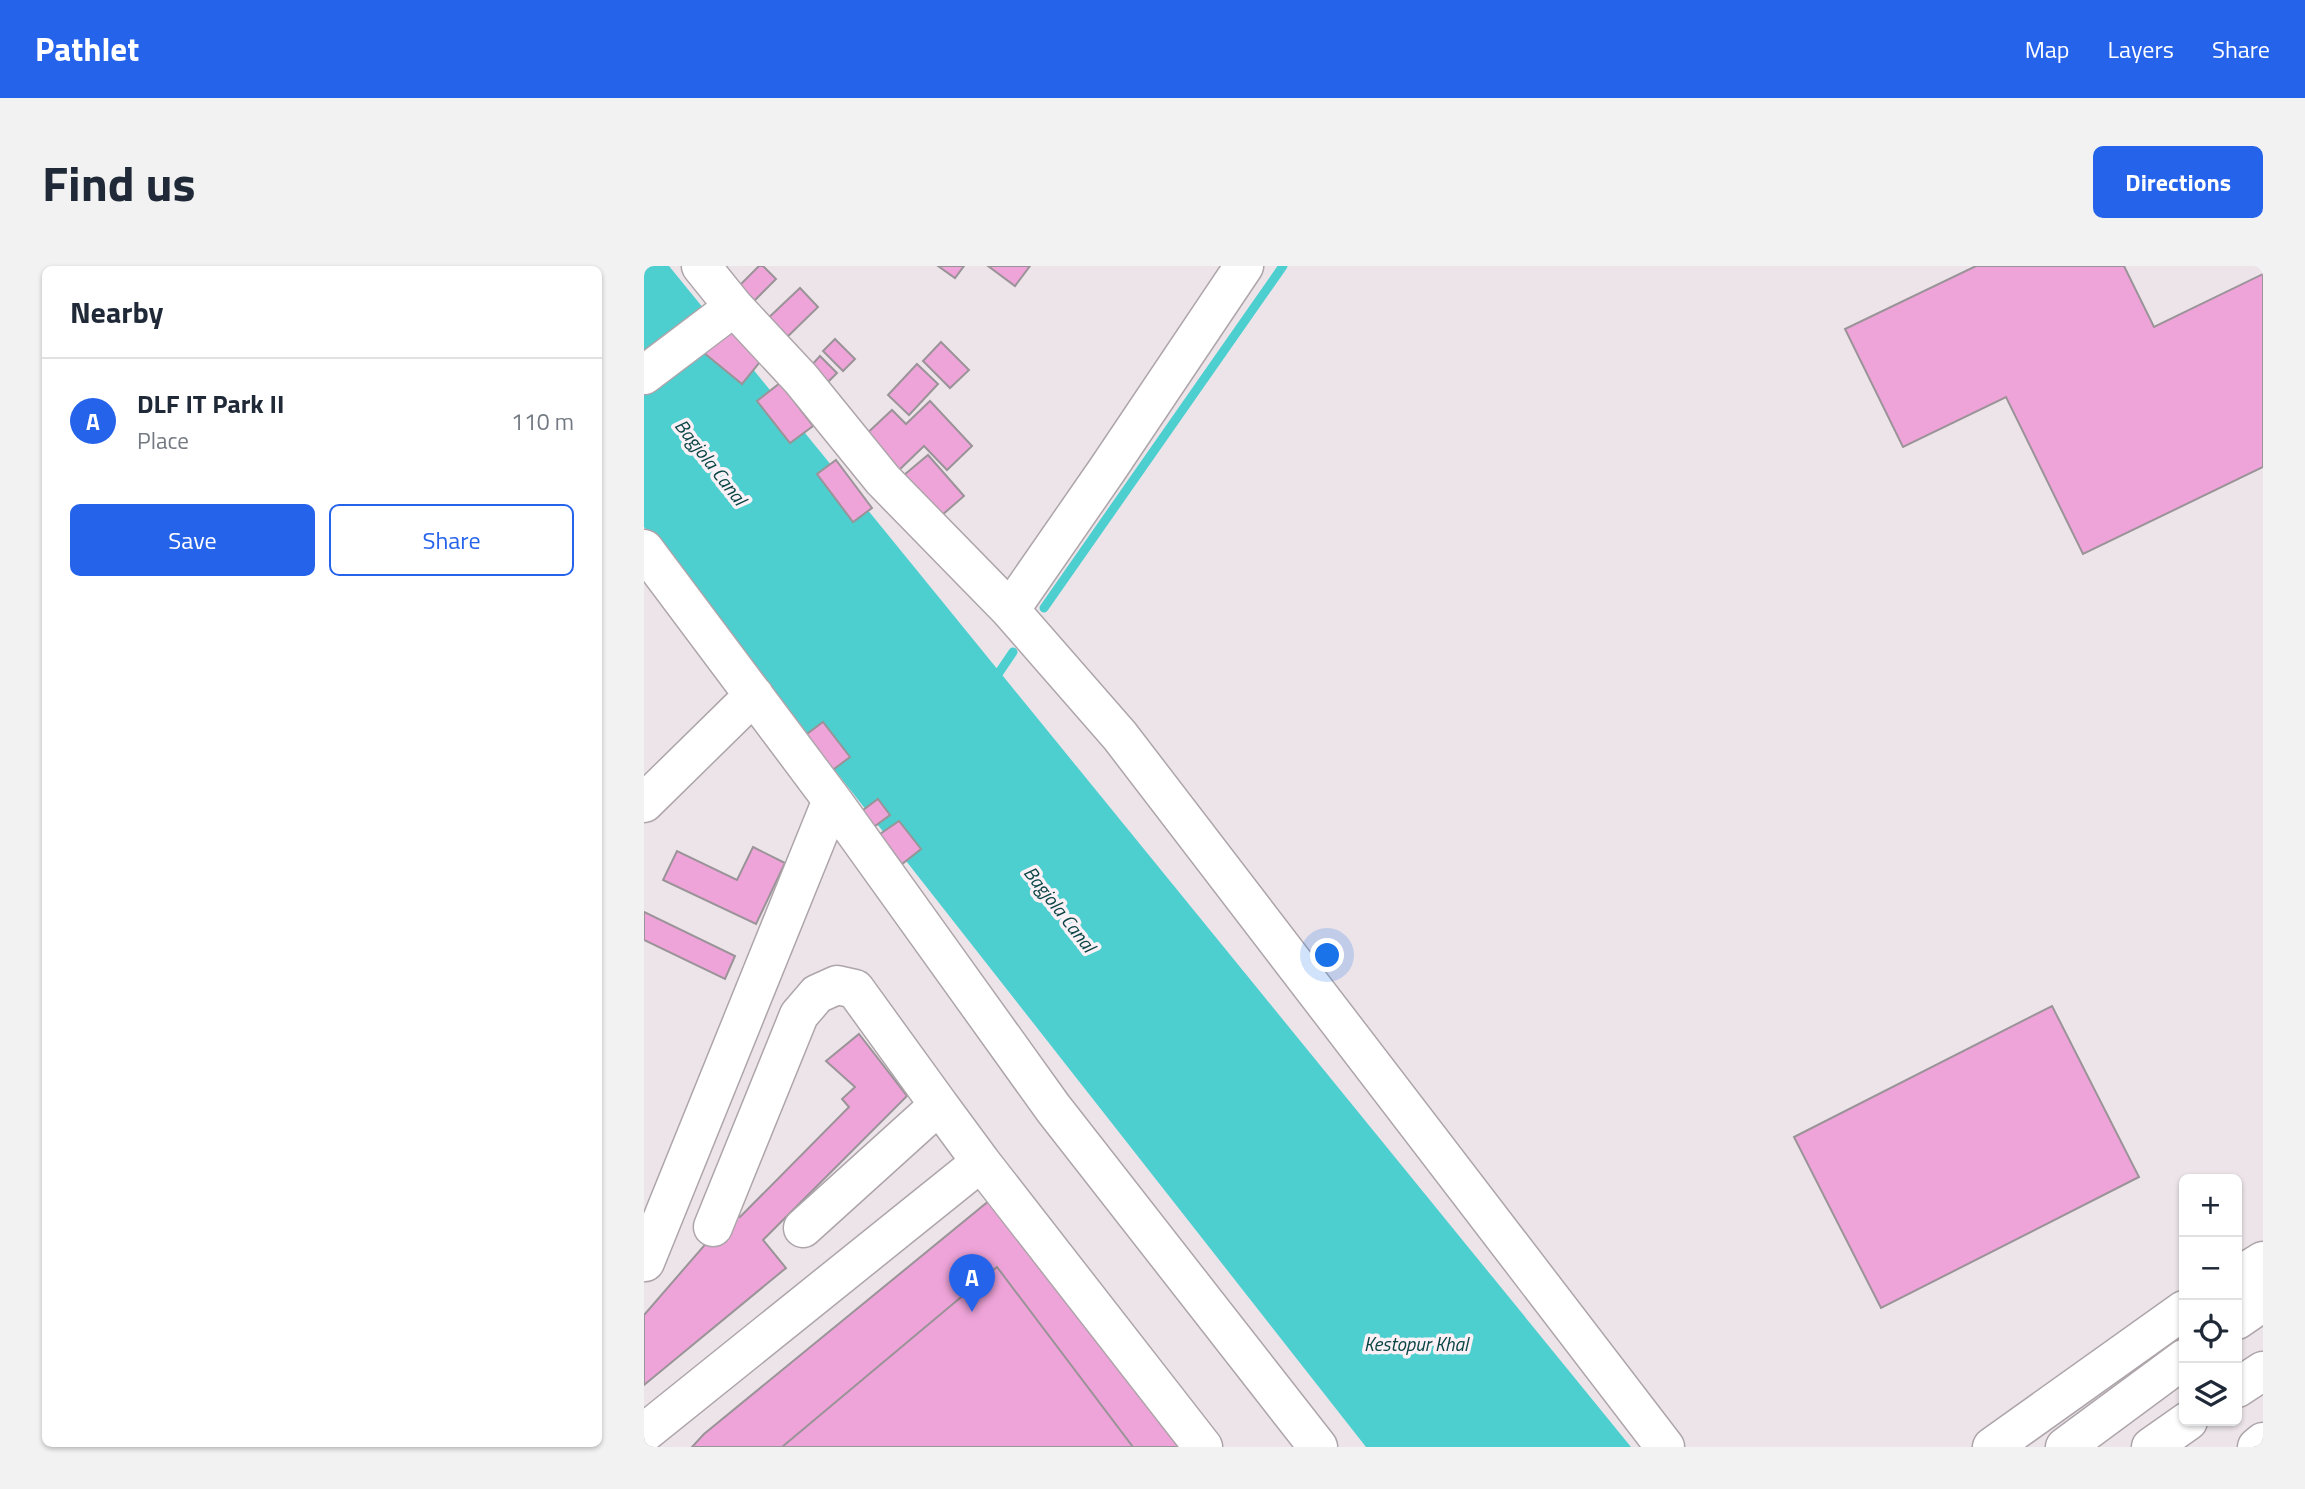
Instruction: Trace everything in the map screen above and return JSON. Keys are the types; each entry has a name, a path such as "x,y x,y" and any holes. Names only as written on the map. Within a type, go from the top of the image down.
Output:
{"street":[{"path":"701,266 734,307 801,380 883,480 1010,610 1119,736 1665,1447"},
{"path":"1010,610 1244,266"},
{"path":"644,375 734,307"},
{"path":"644,549 831,800 1053,1108 1318,1447"},
{"path":"644,803 754,695"},
{"path":"645,1262 831,800"},
{"path":"713,1227 799,1015 817,994 837,985 855,989 981,1162 1203,1447"},
{"path":"803,1228 939,1105"},
{"path":"644,1433 981,1162"},
{"path":"2242,1274 2263,1261"},
{"path":"2242,1317 2263,1302"},
{"path":"1992,1447 2179,1314"},
{"path":"2065,1447 2179,1363"},
{"path":"2242,1385 2263,1371"},
{"path":"2151,1447 2181,1426"},
{"path":"2257,1447 2263,1443"}],"water":[{"name":"Kestopur Khal","path":"644,266 669,266 1631,1447 1366,1447 644,527"}],"building":[{"path":"759,266 763,266 776,279 751,304 736,289"},
{"path":"938,266 964,266 955,278"},
{"path":"988,266 1030,266 1015,286"},
{"path":"1976,266 2124,266 2154,327 2263,274 2263,467 2083,554 2006,397 1903,447 1845,329"},
{"path":"800,288 818,307 782,342 763,323"},
{"path":"725,325 764,357 742,384 703,352"},
{"path":"835,339 855,359 843,371 823,351"},
{"path":"941,342 969,370 950,388 923,361"},
{"path":"820,356 837,373 825,385 808,369"},
{"path":"917,364 938,384 909,415 888,395"},
{"path":"780,383 813,426 790,443 757,401"},
{"path":"930,401 972,446 947,470 924,446 896,473 862,438 892,410 906,424"},
{"path":"928,455 964,496 934,522 898,480"},
{"path":"836,460 872,508 853,522 817,474"},
{"path":"823,722 850,757 830,772 803,737"},
{"path":"878,799 890,815 871,829 859,813"},
{"path":"899,821 921,849 902,864 880,834"},
{"path":"753,847 785,863 756,924 663,880 677,851 737,880"},
{"path":"644,912 735,956 725,979 644,940"},
{"path":"2052,1006 2139,1177 1881,1308 1794,1137"},
{"path":"859,1034 907,1096 763,1240 786,1268 644,1385 644,1315 735,1210 740,1217 849,1107 842,1099 855,1087 826,1061"},
{"path":"1001,1191 1191,1447 692,1447 704,1434"},
{"path":"997,1267 1133,1447 782,1447"}],"waterway":[{"path":"1044,608 1283,266"},
{"path":"994,680 1013,652"}],"place":[{"name":"DLF IT Park II","path":"972,1312"}],"water label":[{"name":"Bagjola Canal","path":"711,462"},
{"name":"Bagjola Canal","path":"1060,909"}]}
